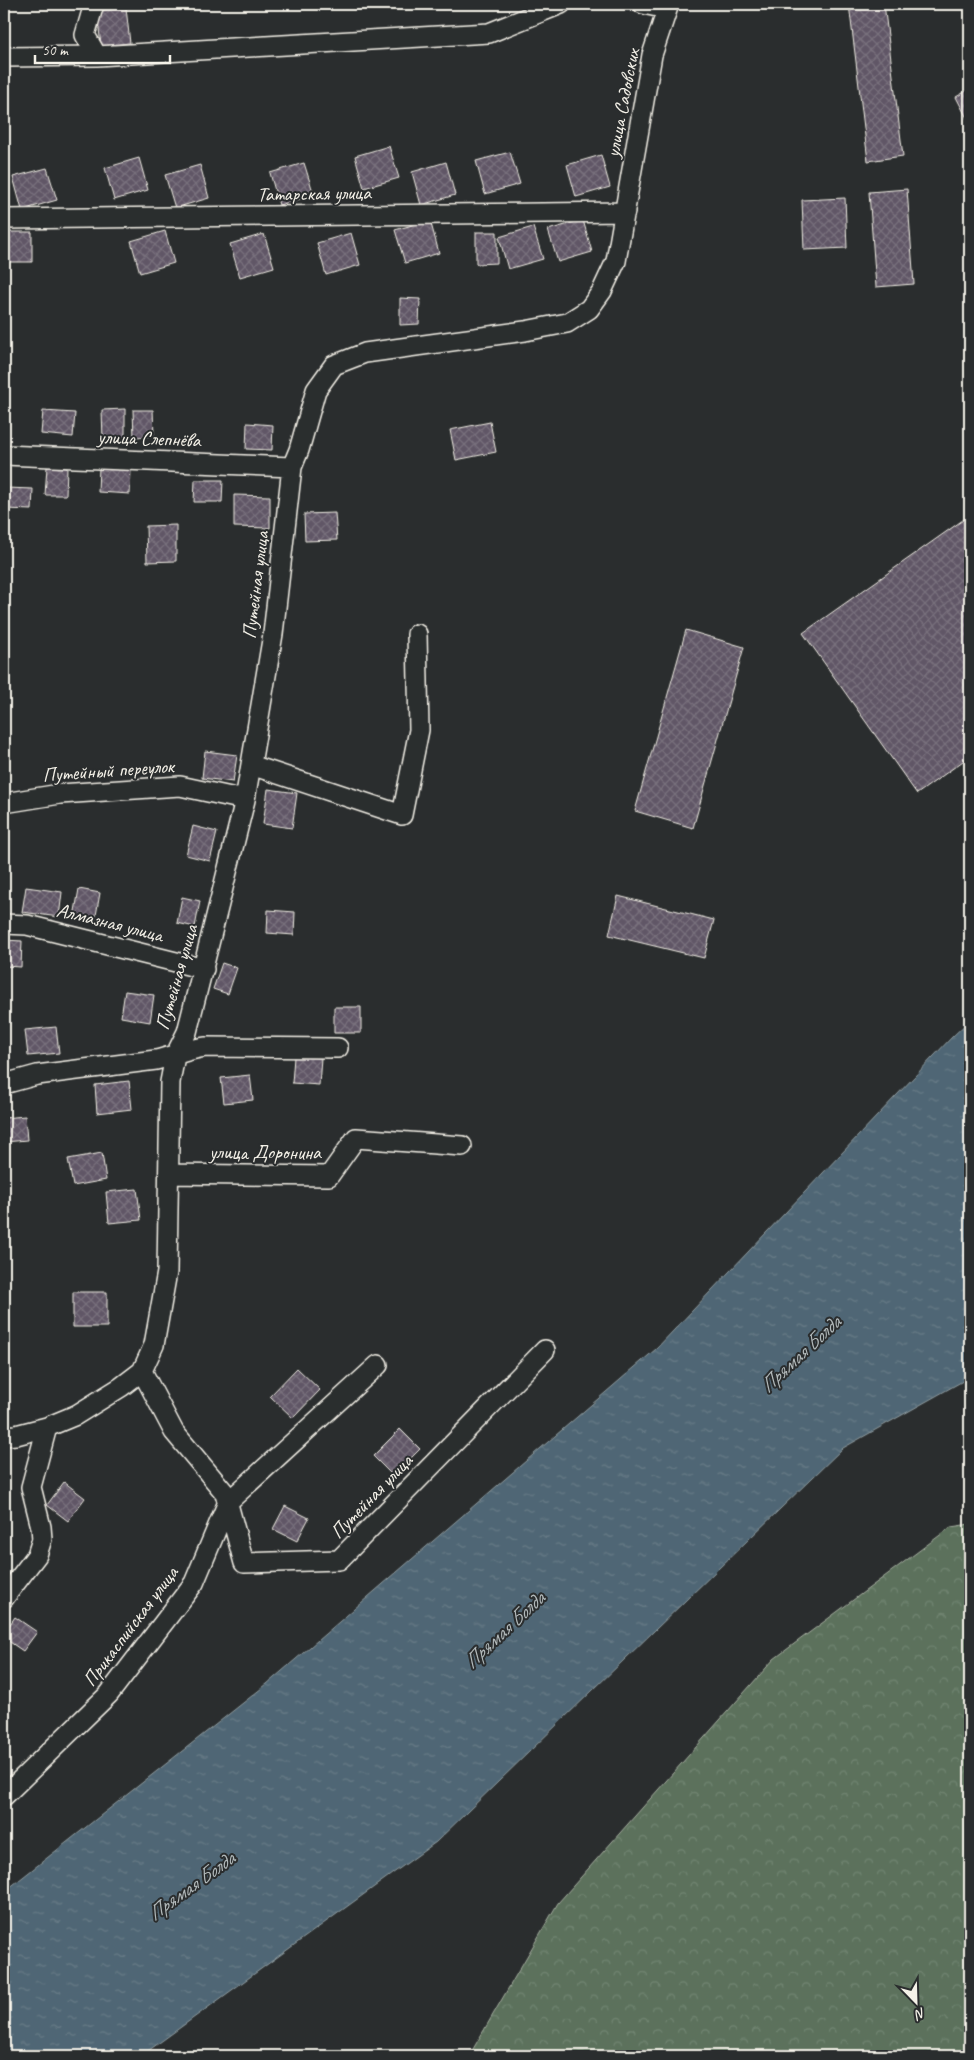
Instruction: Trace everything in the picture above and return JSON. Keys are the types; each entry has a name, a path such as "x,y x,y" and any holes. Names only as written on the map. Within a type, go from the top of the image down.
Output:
{"street":[{"path":"94,4 85,35 97,56"},
{"path":"4,57 97,56 489,33 561,4"},
{"path":"643,4 668,6"},
{"name":"улица Садовских","path":"625,212 652,55 668,6"},
{"name":"Татарская улица","path":"4,219 625,212"},
{"name":"Путейная улица","path":"546,1350 339,1560 244,1563 225,1493 174,1432 142,1371 154,1345 167,1272 170,1082 174,1056 187,1032 245,800 273,634 292,466 299,450 316,390 334,365 365,353 525,331 567,322 589,309 602,291 616,261 625,212"},
{"name":"улица Слепнёва","path":"4,455 292,466"},
{"path":"251,765 402,815 419,730 417,634"},
{"name":"Путейный переулок","path":"4,803 60,794 180,786 245,800"},
{"name":"Алмазная улица","path":"4,924 27,925 204,969"},
{"path":"4,1084 37,1075 129,1064 174,1056 191,1049 206,1046 338,1048"},
{"name":"улица Доронина","path":"170,1174 329,1176 356,1138 462,1146"},
{"name":"Прикаспийская улица","path":"4,1796 109,1694 194,1583 228,1502 378,1365"},
{"path":"4,1436 16,1436 76,1415 121,1387 142,1371"},
{"path":"4,1598 37,1555 42,1539 42,1527 31,1487 47,1426"}],"green space":[{"path":"970,1524 970,2056 469,2056 558,1903 774,1659 951,1527"}],"water":[{"name":"Прямая Болда","path":"970,1020 970,1377 843,1448 436,1842 141,2056 4,2056 4,1892 267,1684 656,1349"}],"building":[{"path":"849,4 884,4 903,156 868,161"},
{"path":"126,8 130,43 101,46 97,11"},
{"path":"970,89 970,124 956,97"},
{"path":"389,146 399,178 364,188 355,156"},
{"path":"510,152 520,184 485,194 476,161"},
{"path":"601,155 610,187 576,197 567,165"},
{"path":"139,158 148,190 114,200 105,168"},
{"path":"446,162 455,195 421,205 412,172"},
{"path":"304,163 314,195 279,205 270,173"},
{"path":"200,165 209,198 175,208 165,175"},
{"path":"47,168 57,200 22,210 13,177"},
{"path":"907,189 914,284 876,287 869,192"},
{"path":"845,198 847,248 804,250 802,200"},
{"path":"430,220 439,253 405,263 395,230"},
{"path":"583,220 592,252 558,262 548,230"},
{"path":"533,227 543,259 508,269 499,237"},
{"path":"165,231 174,263 140,273 131,241"},
{"path":"4,232 32,232 32,262 4,262"},
{"path":"476,232 497,232 497,263 476,264"},
{"path":"351,233 360,265 326,275 317,243"},
{"path":"264,234 274,267 240,277 230,244"},
{"path":"400,298 420,299 419,324 400,325"},
{"path":"125,409 125,440 103,440 102,410"},
{"path":"133,410 153,410 154,436 134,437"},
{"path":"43,411 75,413 73,437 41,434"},
{"path":"490,422 496,452 456,460 450,430"},
{"path":"247,423 273,425 272,450 246,449"},
{"path":"47,467 67,468 66,495 45,495"},
{"path":"99,467 131,469 130,494 98,492"},
{"path":"195,480 223,480 222,502 194,502"},
{"path":"6,488 33,489 32,510 5,509"},
{"path":"234,495 270,496 270,528 234,527"},
{"path":"335,513 337,540 305,541 304,514"},
{"path":"970,515 970,756 917,794 803,633"},
{"path":"176,525 176,561 147,562 146,526"},
{"path":"686,630 744,647 693,828 635,811"},
{"path":"205,751 237,755 233,782 202,778"},
{"path":"268,789 297,793 292,828 263,824"},
{"path":"193,826 217,832 210,861 186,855"},
{"path":"26,887 62,892 59,917 22,912"},
{"path":"79,889 100,893 95,921 74,917"},
{"path":"618,896 714,920 704,958 609,935"},
{"path":"182,897 200,901 195,927 177,923"},
{"path":"268,910 295,912 294,935 267,933"},
{"path":"4,940 22,941 21,967 4,966"},
{"path":"222,963 237,968 228,994 213,989"},
{"path":"125,991 154,995 150,1022 121,1017"},
{"path":"334,1007 361,1007 361,1033 334,1033"},
{"path":"56,1027 59,1053 28,1056 25,1030"},
{"path":"294,1057 321,1058 319,1085 292,1083"},
{"path":"250,1075 253,1100 224,1103 221,1078"},
{"path":"129,1081 132,1109 97,1113 95,1085"},
{"path":"25,1116 27,1140 4,1142 4,1118"},
{"path":"102,1153 106,1180 73,1186 68,1159"},
{"path":"137,1189 141,1220 109,1223 106,1192"},
{"path":"73,1292 107,1292 107,1327 73,1327"},
{"path":"297,1368 320,1390 293,1418 270,1396"},
{"path":"400,1429 420,1449 393,1476 373,1456"},
{"path":"64,1482 85,1498 68,1521 47,1505"},
{"path":"285,1506 309,1518 297,1541 273,1529"},
{"path":"15,1617 37,1632 23,1651 4,1638 4,1633"}]}
